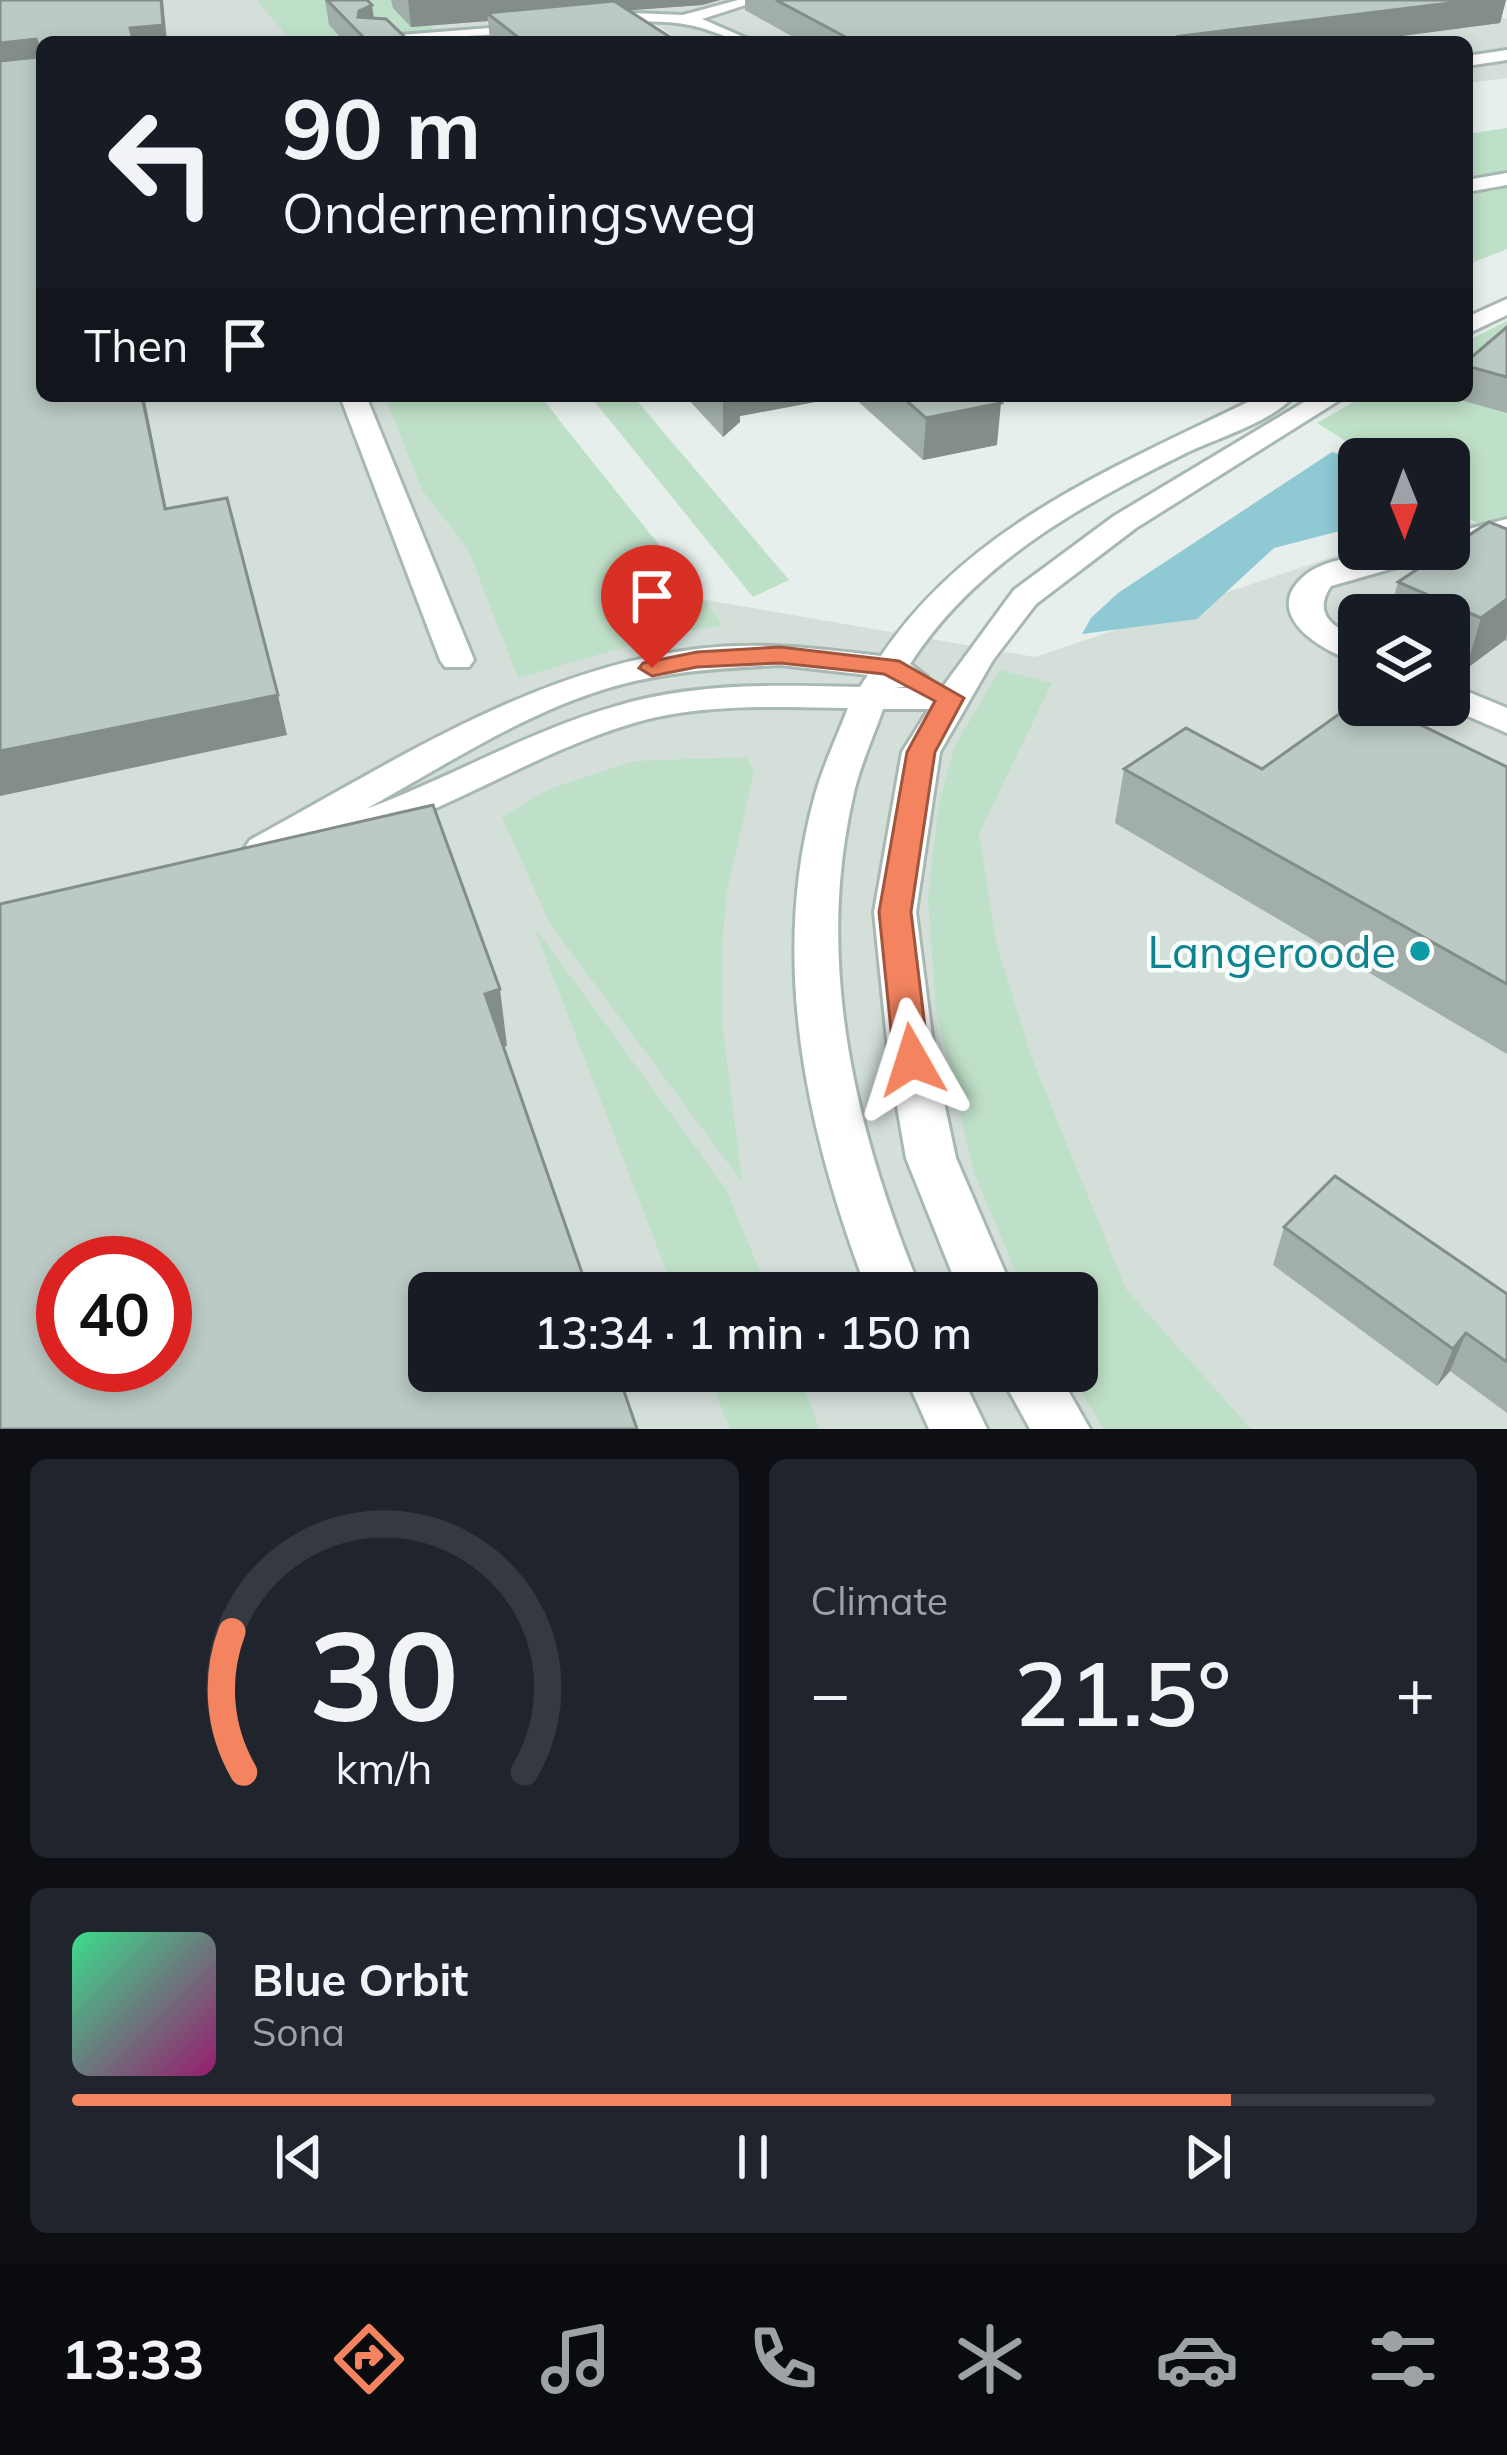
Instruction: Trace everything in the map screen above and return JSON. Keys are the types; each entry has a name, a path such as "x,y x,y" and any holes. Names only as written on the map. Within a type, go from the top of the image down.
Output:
{"street":[{"path":"689,18 754,0"},
{"path":"570,23 644,16 689,18 718,25 737,36"},
{"path":"435,36 550,25"},
{"path":"1473,60 1507,55"},
{"path":"1473,185 1507,179"},
{"path":"1473,297 1507,280"},
{"path":"1473,324 1507,306"},
{"path":"355,402 457,660"},
{"path":"885,1272 868,1236 823,1067 812,934 822,837 842,764 880,684 923,615 998,548 1064,506 1269,402"},
{"path":"977,1272 931,1158 912,1060 895,912 921,752 950,698 1025,597 1125,522 1323,402"},
{"path":"1470,538 1507,528"},
{"path":"1338,642 1307,617 1306,599 1320,579 1352,570"},
{"path":"220,859 358,826 625,714 733,695 880,684 950,698"},
{"path":"1470,705 1507,722"},
{"path":"941,1392 958,1429"},
{"path":"1038,1392 1060,1429"}],"shaded area":[{"path":"0,0 1445,0 1507,19 1507,78 1473,82 1473,36 674,36 649,20 490,36 36,36 36,402 546,402 683,596 1035,657 1338,555 1338,570 1470,570 1470,522 1507,536 1507,1429 0,1429"}],"green space":[{"path":"257,0 478,0 413,8 436,32 287,36"},
{"path":"1507,128 1507,249 1473,263 1473,133"},
{"path":"1507,321 1507,542 1470,519 1470,438 1341,438 1317,423 1354,402 1473,402 1473,338"},
{"path":"387,402 545,402 723,625 666,635 518,678 468,549 422,490"},
{"path":"595,402 638,402 789,580 753,597"},
{"path":"1000,670 1052,683 979,833 996,942 1031,1056 1126,1289 1251,1429 1104,1429 1081,1392 1098,1392 1098,1272 1016,1272 974,1173 936,1010 928,899 938,808 954,747"},
{"path":"747,757 754,772 727,891 722,950 722,1022 742,1182 550,924 502,817 550,789 634,761"},
{"path":"533,925 726,1189 760,1272 667,1272"},
{"path":"715,1392 806,1392 819,1429 730,1429"}],"water":[{"path":"1332,452 1338,454 1338,531 1274,548 1197,619 1082,634 1091,618 1118,593"}],"building":[{"path":"0,0 161,0 163,25 130,28 132,36 36,36 0,43"},
{"path":"327,0 367,0 372,5 359,11 358,17 386,19 404,36 362,36"},
{"path":"776,0 1475,0 1181,36 844,36"},
{"path":"614,1 668,36 516,36 487,13"},
{"path":"36,57 36,402 143,402 165,509 227,498 278,695 0,751 0,61"},
{"path":"1507,327 1507,377 1473,368 1473,356"},
{"path":"908,402 1001,403 926,418"},
{"path":"1489,522 1507,529 1507,599 1481,618 1470,613 1470,594 1426,594 1398,582 1416,570 1470,570 1470,535"},
{"path":"1338,715 1338,726 1423,726 1507,767 1507,984 1124,769 1186,728 1262,769"},
{"path":"433,805 500,989 485,994 582,1272 408,1272 408,1392 624,1392 637,1429 0,1429 0,904"},
{"path":"1335,1176 1507,1294 1507,1362 1466,1333 1453,1349 1284,1227"}],"place":[{"name":"Langeroode","path":"1420,951"}],"route":[{"path":"652,668 697,659 780,655 890,667 950,698 921,752 895,912 912,1060"}]}
